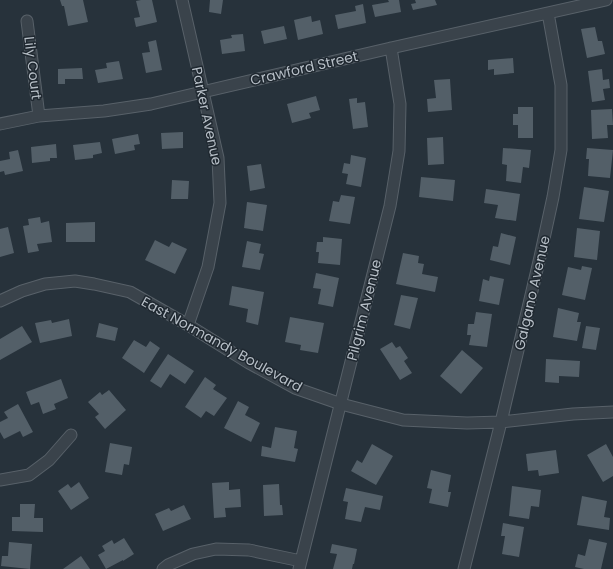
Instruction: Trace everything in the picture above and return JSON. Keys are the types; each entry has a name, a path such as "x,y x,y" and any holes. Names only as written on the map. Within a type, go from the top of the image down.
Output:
{"street":[{"name":"Parker Avenue","path":"182,0 218,158 220,203 208,267 188,325"},
{"name":"Crawford Street","path":"0,124 39,116 104,111 151,104 606,0"},
{"name":"Galgano Avenue","path":"464,569 502,422 540,257 553,197 561,150 561,85 548,13"},
{"name":"Lily Court","path":"27,21 39,116"},
{"name":"Pilgrim Avenue","path":"300,565 390,206 399,151 400,104 391,48"},
{"name":"East Normandy Boulevard","path":"0,300 45,284 75,281 130,292 188,325 249,363 295,388 341,404 403,420 467,424 502,422 573,414 613,412"},
{"path":"0,480 29,475 49,460 71,435"},
{"path":"162,569 193,554 216,549 249,550 300,565"}],"building":[{"path":"60,0 83,0 88,22 68,26 64,6 62,6"},
{"path":"152,0 157,22 136,27 134,18 140,17 136,1"},
{"path":"210,0 223,0 221,14 209,12"},
{"path":"388,0 399,0 401,12 375,17 372,5 389,2"},
{"path":"415,0 435,0 437,5 413,10 411,4 416,3"},
{"path":"363,4 366,23 338,29 335,15 356,11 355,6"},
{"path":"311,16 312,22 320,20 323,34 298,40 294,20"},
{"path":"284,26 287,39 264,44 261,31"},
{"path":"595,27 598,41 602,41 605,54 587,58 581,29"},
{"path":"243,34 245,51 222,54 220,40 232,38 231,35"},
{"path":"156,40 162,70 146,73 142,53 150,52 148,42"},
{"path":"513,58 514,73 494,75 494,69 488,70 488,60"},
{"path":"119,61 123,79 98,83 95,70 107,68 106,63"},
{"path":"82,68 83,79 65,79 65,84 58,84 58,69"},
{"path":"602,69 603,80 609,79 610,88 603,89 605,100 592,102 588,71"},
{"path":"450,79 452,110 428,112 427,99 436,98 434,80"},
{"path":"316,96 320,110 309,113 311,118 292,123 287,104"},
{"path":"357,98 357,103 365,102 368,127 353,129 349,99"},
{"path":"518,107 533,107 533,138 518,138 518,125 513,125 513,114 518,114"},
{"path":"612,109 613,125 607,125 608,138 592,139 591,110"},
{"path":"183,132 183,148 162,149 161,133"},
{"path":"138,134 140,144 134,145 135,150 115,154 112,139"},
{"path":"443,137 444,164 428,165 427,138"},
{"path":"100,142 102,153 93,155 93,158 75,160 73,145"},
{"path":"56,144 57,158 50,158 50,161 32,163 31,147"},
{"path":"503,148 531,150 529,168 523,167 521,183 506,181 507,165 502,164"},
{"path":"587,148 613,150 610,178 588,176 589,159 586,159"},
{"path":"18,150 23,171 5,175 4,171 0,172 0,161 10,159 9,152"},
{"path":"351,155 366,158 361,187 346,184 348,174 342,173 344,163 350,164"},
{"path":"261,164 265,188 250,191 247,166"},
{"path":"421,177 455,180 453,201 419,197"},
{"path":"172,180 189,181 188,199 171,199"},
{"path":"584,187 609,191 604,222 579,219"},
{"path":"486,189 520,194 516,221 495,218 498,205 484,203"},
{"path":"341,195 355,197 350,224 329,221 333,201 339,202"},
{"path":"247,202 267,205 263,231 244,228"},
{"path":"40,217 41,223 49,221 52,242 37,244 39,251 28,253 23,226 29,225 28,219"},
{"path":"95,222 95,242 66,242 66,223"},
{"path":"8,227 14,253 0,257 0,229"},
{"path":"577,228 600,231 597,260 574,257"},
{"path":"501,233 516,237 510,265 490,260 493,246 498,247"},
{"path":"323,237 342,239 340,265 318,263 319,252 316,252 317,242 323,242"},
{"path":"155,240 169,247 172,242 187,249 175,274 145,260"},
{"path":"247,241 261,244 259,253 264,254 260,270 242,267"},
{"path":"403,253 419,256 418,263 424,264 422,274 438,277 435,292 396,284"},
{"path":"582,266 592,268 585,300 562,295 568,267 581,270"},
{"path":"316,273 339,278 333,307 318,304 321,289 313,288"},
{"path":"490,276 504,279 499,305 479,301 483,279 489,281"},
{"path":"232,286 264,292 258,325 246,322 248,309 229,305"},
{"path":"401,295 418,298 410,329 394,325"},
{"path":"558,308 579,313 577,322 581,322 577,341 553,337"},
{"path":"476,312 492,314 487,347 469,345 471,335 467,335 468,324 474,324"},
{"path":"290,317 324,323 318,353 300,350 301,345 285,342"},
{"path":"69,319 72,336 40,343 35,323 51,320 52,323"},
{"path":"99,323 118,328 115,341 96,337"},
{"path":"22,326 32,342 0,360 0,339"},
{"path":"586,326 600,328 596,350 582,348"},
{"path":"134,340 146,347 150,341 160,348 144,373 122,358"},
{"path":"392,342 396,348 400,346 408,358 404,361 412,373 400,380 380,349"},
{"path":"462,350 483,368 461,394 440,376"},
{"path":"168,354 194,371 185,384 170,374 161,388 150,381"},
{"path":"546,359 580,361 579,377 559,376 559,383 545,382"},
{"path":"205,377 216,385 213,389 227,398 214,416 206,411 201,418 185,407"},
{"path":"61,379 68,398 54,404 56,409 43,414 39,402 31,405 26,392"},
{"path":"109,390 126,410 105,429 95,417 99,414 88,402 100,392 102,395"},
{"path":"238,401 249,407 245,415 260,423 251,442 224,428"},
{"path":"18,404 33,432 23,437 20,431 4,439 0,432 0,422 8,418 4,412"},
{"path":"275,427 297,431 294,448 298,449 295,462 261,456 262,446 271,448"},
{"path":"110,443 132,447 129,465 124,464 122,475 105,472"},
{"path":"372,444 393,456 376,485 351,471 357,460 362,463"},
{"path":"606,444 613,457 613,476 603,482 587,455"},
{"path":"556,450 559,473 539,476 538,470 528,471 526,454"},
{"path":"431,470 451,475 448,492 451,492 448,507 429,503 432,489 427,488"},
{"path":"79,482 89,498 71,510 58,491 68,484 71,488"},
{"path":"229,482 229,490 240,489 241,507 225,508 226,517 214,518 212,483"},
{"path":"279,484 280,505 282,505 283,515 264,516 263,485"},
{"path":"512,486 541,490 539,507 531,506 529,519 509,516"},
{"path":"346,488 383,496 380,510 365,507 361,522 345,519 348,502 343,501"},
{"path":"582,496 607,501 604,517 610,518 609,530 577,525"},
{"path":"20,504 35,504 34,518 43,518 43,532 12,531 12,517 20,517"},
{"path":"184,505 191,519 163,531 155,514 169,508 171,511"},
{"path":"503,523 524,527 519,557 502,554 505,536 501,536"},
{"path":"124,538 134,554 106,569 98,555 105,551 102,546 112,540 114,544"},
{"path":"589,539 607,543 601,569 584,569 575,567 578,554 585,556"},
{"path":"9,542 32,544 30,569 1,566 2,556 8,556"},
{"path":"332,544 357,549 352,569 333,569 337,554 330,553"},
{"path":"81,556 90,569 63,569"}]}
